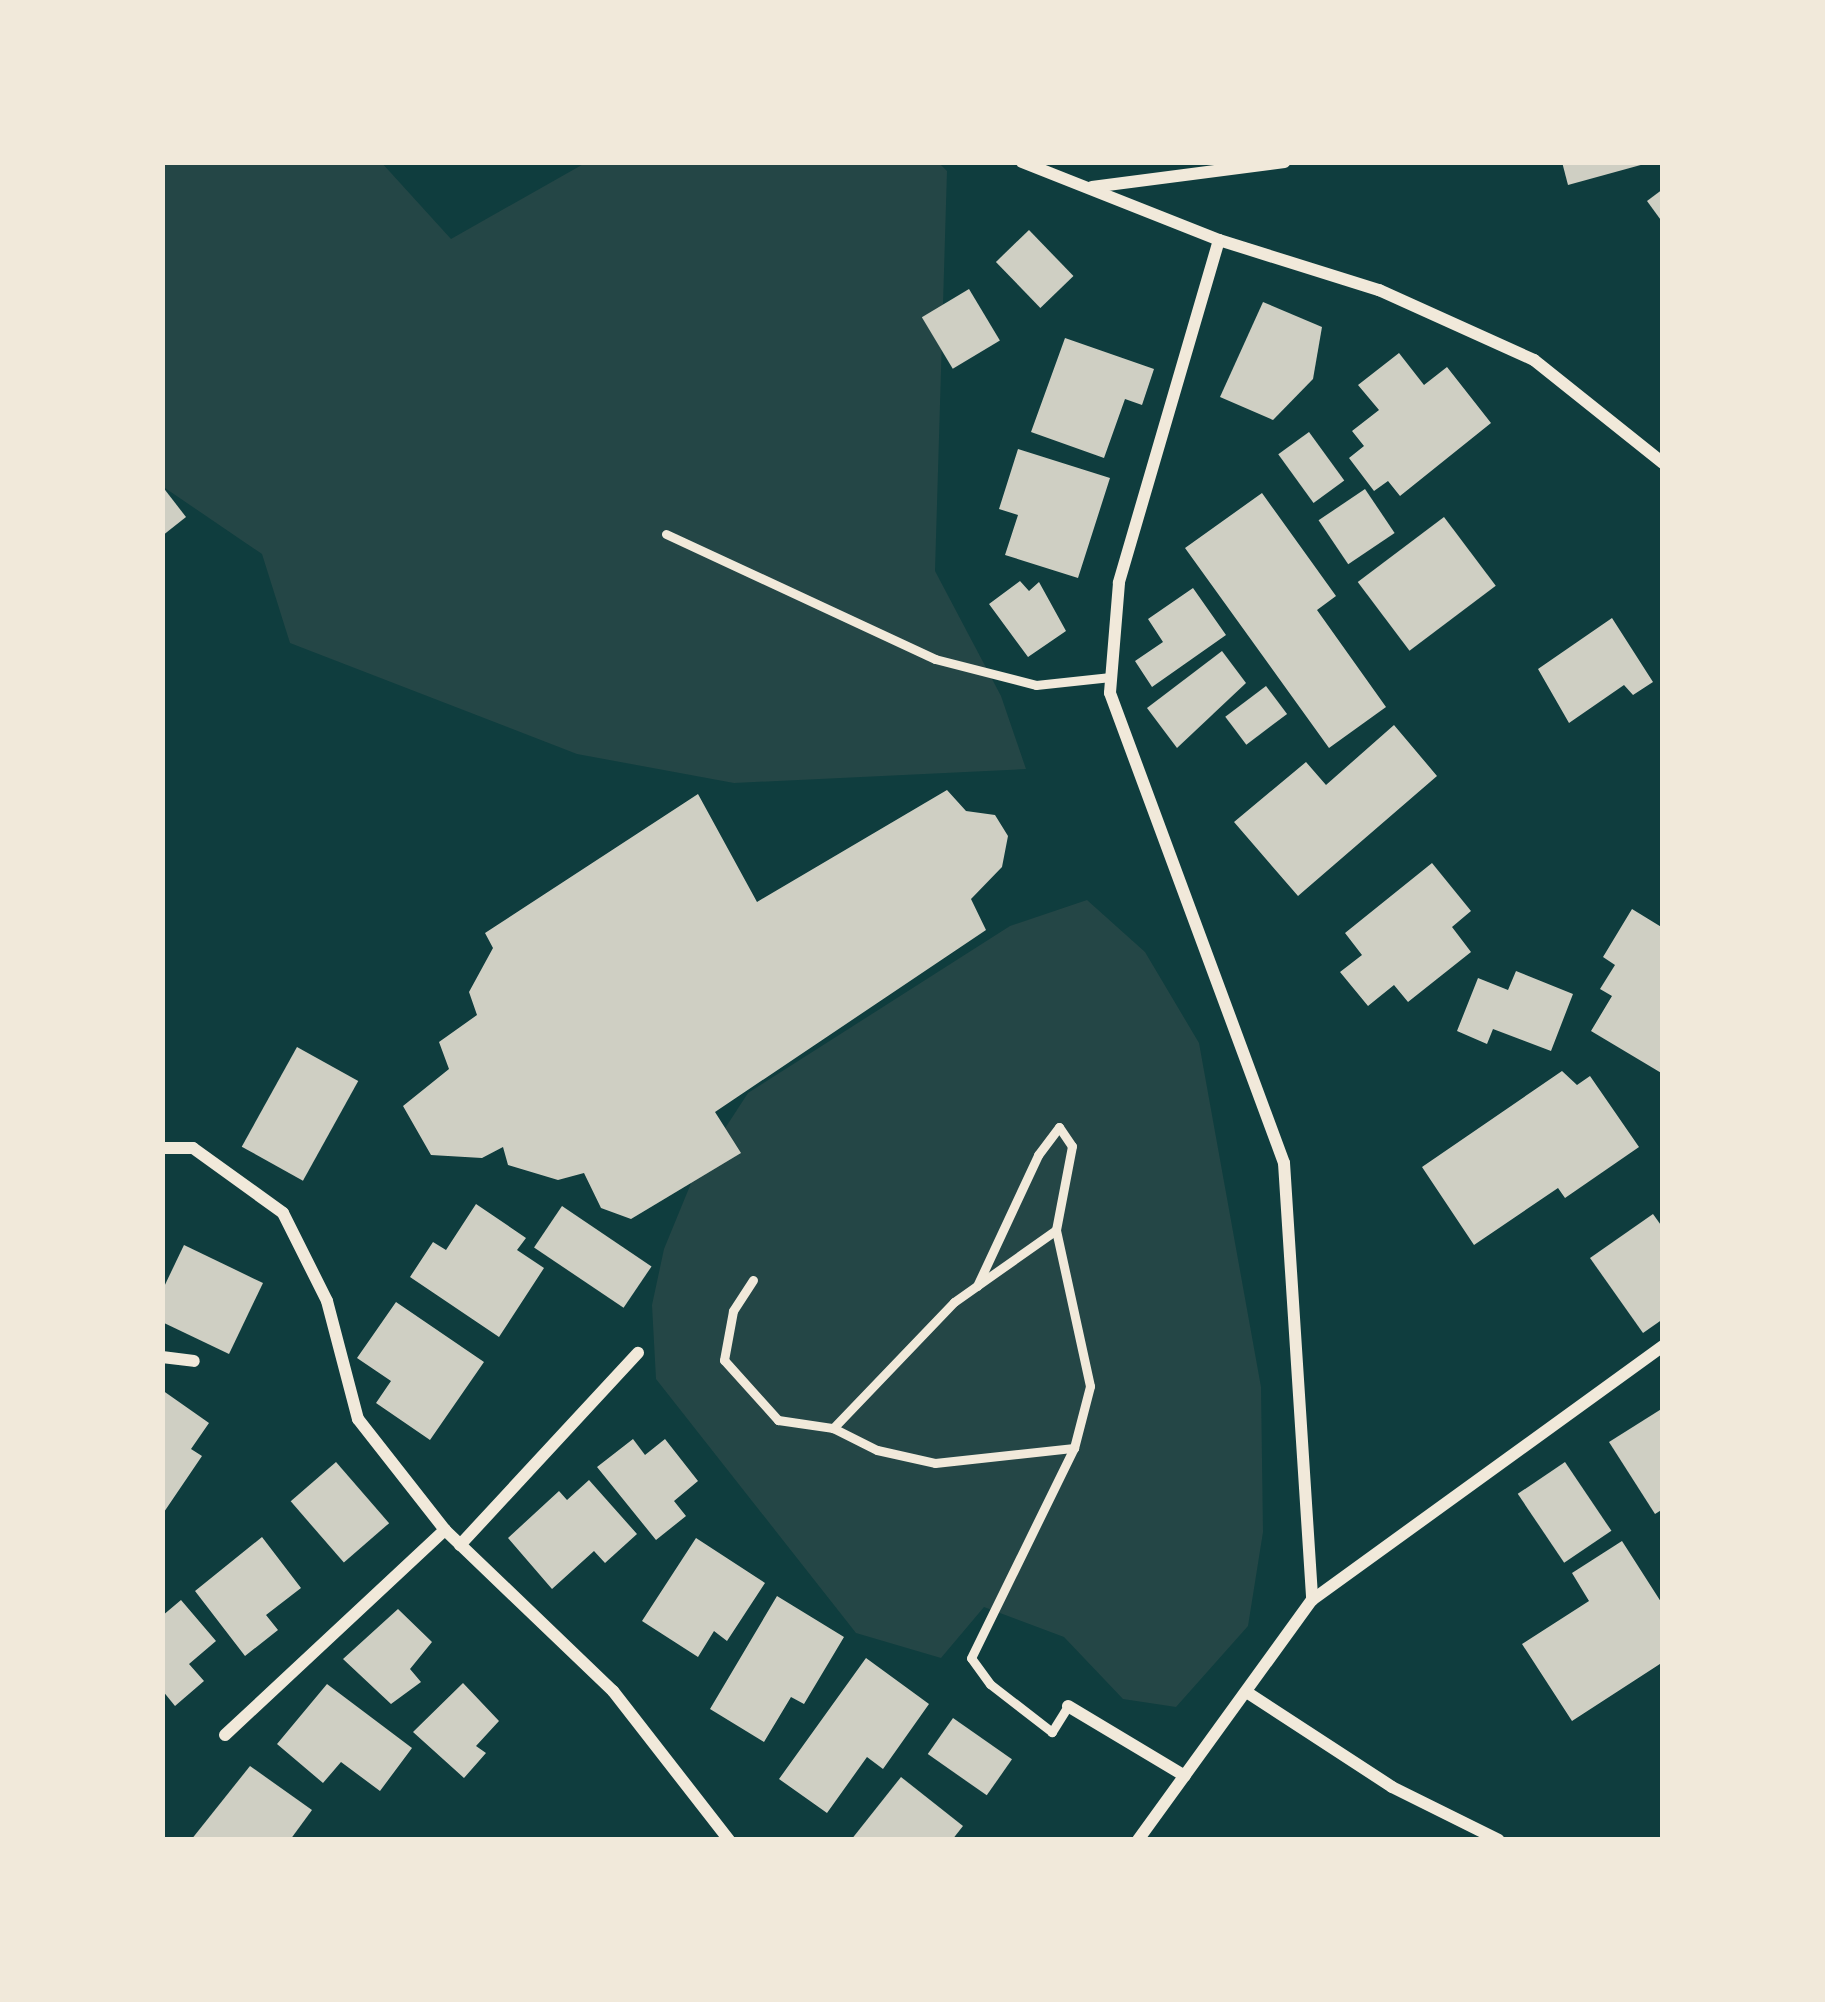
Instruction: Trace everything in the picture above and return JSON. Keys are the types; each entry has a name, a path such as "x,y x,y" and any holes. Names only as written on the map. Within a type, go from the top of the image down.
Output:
{"street":[{"path":"1022,162 1220,240 1379,290 1534,360 1663,463"},
{"path":"1091,188 1284,162"},
{"path":"1220,240 1119,583 1112,677 1142,790 1284,1163 1312,1600"},
{"path":"162,1148 194,1148 283,1213 327,1301 358,1419 445,1530 613,1691 729,1840"},
{"path":"1138,1840 1312,1600 1663,1346"},
{"path":"460,1545 638,1353"},
{"path":"162,1357 194,1360"},
{"path":"225,1736 445,1530"},
{"path":"1248,1693 1392,1787 1499,1840"},
{"path":"1068,1706 1185,1777"}],"lane":[{"path":"666,534 935,659 1036,685 1112,677"},
{"path":"977,1286 1059,1127 1072,1146 1056,1230 1090,1386 1074,1448 971,1658 990,1684 1052,1732 1068,1706"},
{"path":"833,1428 977,1286 1056,1230"},
{"path":"753,1280 733,1311 724,1360 778,1420 833,1428 877,1450 934,1463 1074,1448"}],"shaded area":[{"path":"162,162 381,162 451,239 587,162 938,162 947,171 935,571 1001,696 1026,769 734,783 577,754 290,643 262,554 162,486"},
{"path":"1087,900 1145,952 1199,1043 1261,1387 1263,1532 1248,1626 1176,1707 1123,1699 1064,1637 984,1607 941,1658 856,1633 656,1379 652,1305 664,1249 694,1176 748,1093 1010,926"}],"building":[{"path":"1562,162 1648,162 1648,163 1568,185"},
{"path":"1663,189 1663,223 1647,201"},
{"path":"1029,230 1073,276 1040,308 996,262"},
{"path":"969,289 1000,340 953,369 922,317"},
{"path":"1263,302 1322,327 1313,379 1273,420 1220,397"},
{"path":"1065,338 1154,369 1142,405 1125,399 1104,458 1031,432"},
{"path":"1399,353 1424,385 1447,367 1491,423 1400,496 1388,481 1374,491 1349,458 1364,446 1352,431 1379,410 1358,385"},
{"path":"1309,432 1344,481 1314,503 1278,454"},
{"path":"1018,449 1110,478 1078,578 1005,555 1018,515 999,509"},
{"path":"162,486 186,517 162,536"},
{"path":"1365,489 1395,533 1348,564 1319,520"},
{"path":"1262,493 1336,596 1317,610 1386,707 1329,748 1185,548"},
{"path":"1444,517 1496,586 1410,651 1358,582"},
{"path":"1020,581 1029,591 1039,582 1066,631 1028,657 989,604"},
{"path":"1193,588 1226,635 1152,687 1135,661 1163,642 1148,619"},
{"path":"1612,618 1653,682 1633,695 1624,685 1569,723 1538,669"},
{"path":"1222,651 1246,683 1177,748 1147,708"},
{"path":"1266,686 1287,714 1246,745 1225,717"},
{"path":"1394,725 1437,776 1298,896 1234,822 1306,762 1326,785"},
{"path":"947,790 966,811 995,815 1008,836 1002,867 971,899 986,930 715,1112 741,1153 631,1219 601,1208 584,1173 558,1180 508,1165 503,1147 482,1158 431,1155 403,1106 449,1069 439,1042 477,1015 469,992 493,948 485,933 698,794 757,902"},
{"path":"1432,863 1471,911 1452,927 1471,952 1408,1002 1394,985 1368,1006 1340,972 1362,955 1345,933"},
{"path":"1632,909 1663,928 1663,1074 1591,1031 1612,996 1600,989 1615,965 1603,957"},
{"path":"1516,971 1573,994 1551,1051 1493,1029 1487,1044 1457,1031 1478,978 1508,990"},
{"path":"297,1047 358,1081 303,1181 242,1147"},
{"path":"1562,1071 1577,1085 1590,1076 1639,1147 1565,1198 1558,1188 1474,1245 1422,1167"},
{"path":"476,1204 526,1238 517,1250 544,1268 499,1337 410,1277 433,1242 446,1250"},
{"path":"562,1206 652,1266 624,1308 534,1247"},
{"path":"1653,1214 1663,1228 1663,1319 1643,1333 1590,1258"},
{"path":"184,1245 263,1283 229,1354 162,1322 162,1291"},
{"path":"396,1302 484,1362 430,1440 376,1403 391,1381 357,1358"},
{"path":"162,1390 209,1423 191,1449 202,1456 162,1515"},
{"path":"1663,1408 1663,1509 1655,1514 1609,1442"},
{"path":"633,1439 645,1455 665,1439 698,1481 674,1501 686,1516 656,1540 597,1467"},
{"path":"336,1462 389,1523 344,1562 291,1501"},
{"path":"1565,1462 1611,1531 1564,1563 1518,1494"},
{"path":"589,1480 637,1534 605,1563 594,1551 552,1589 508,1538 559,1491 567,1500"},
{"path":"262,1537 301,1588 266,1615 278,1630 245,1656 195,1591"},
{"path":"696,1538 765,1583 727,1641 714,1631 698,1657 642,1621"},
{"path":"1622,1541 1663,1605 1663,1662 1572,1721 1522,1644 1589,1601 1572,1573"},
{"path":"777,1596 844,1637 804,1704 791,1697 764,1742 710,1709"},
{"path":"181,1600 216,1641 189,1664 204,1681 175,1706 162,1690 162,1616"},
{"path":"398,1609 432,1642 410,1669 421,1682 391,1704 343,1659"},
{"path":"866,1658 929,1704 883,1769 867,1757 827,1813 779,1779"},
{"path":"463,1683 499,1721 476,1746 486,1753 464,1778 413,1732"},
{"path":"327,1684 412,1748 380,1791 341,1762 323,1783 277,1744"},
{"path":"953,1718 1012,1759 987,1795 928,1754"},
{"path":"250,1766 312,1810 290,1840 191,1840"},
{"path":"901,1777 963,1826 952,1840 851,1840"}]}
